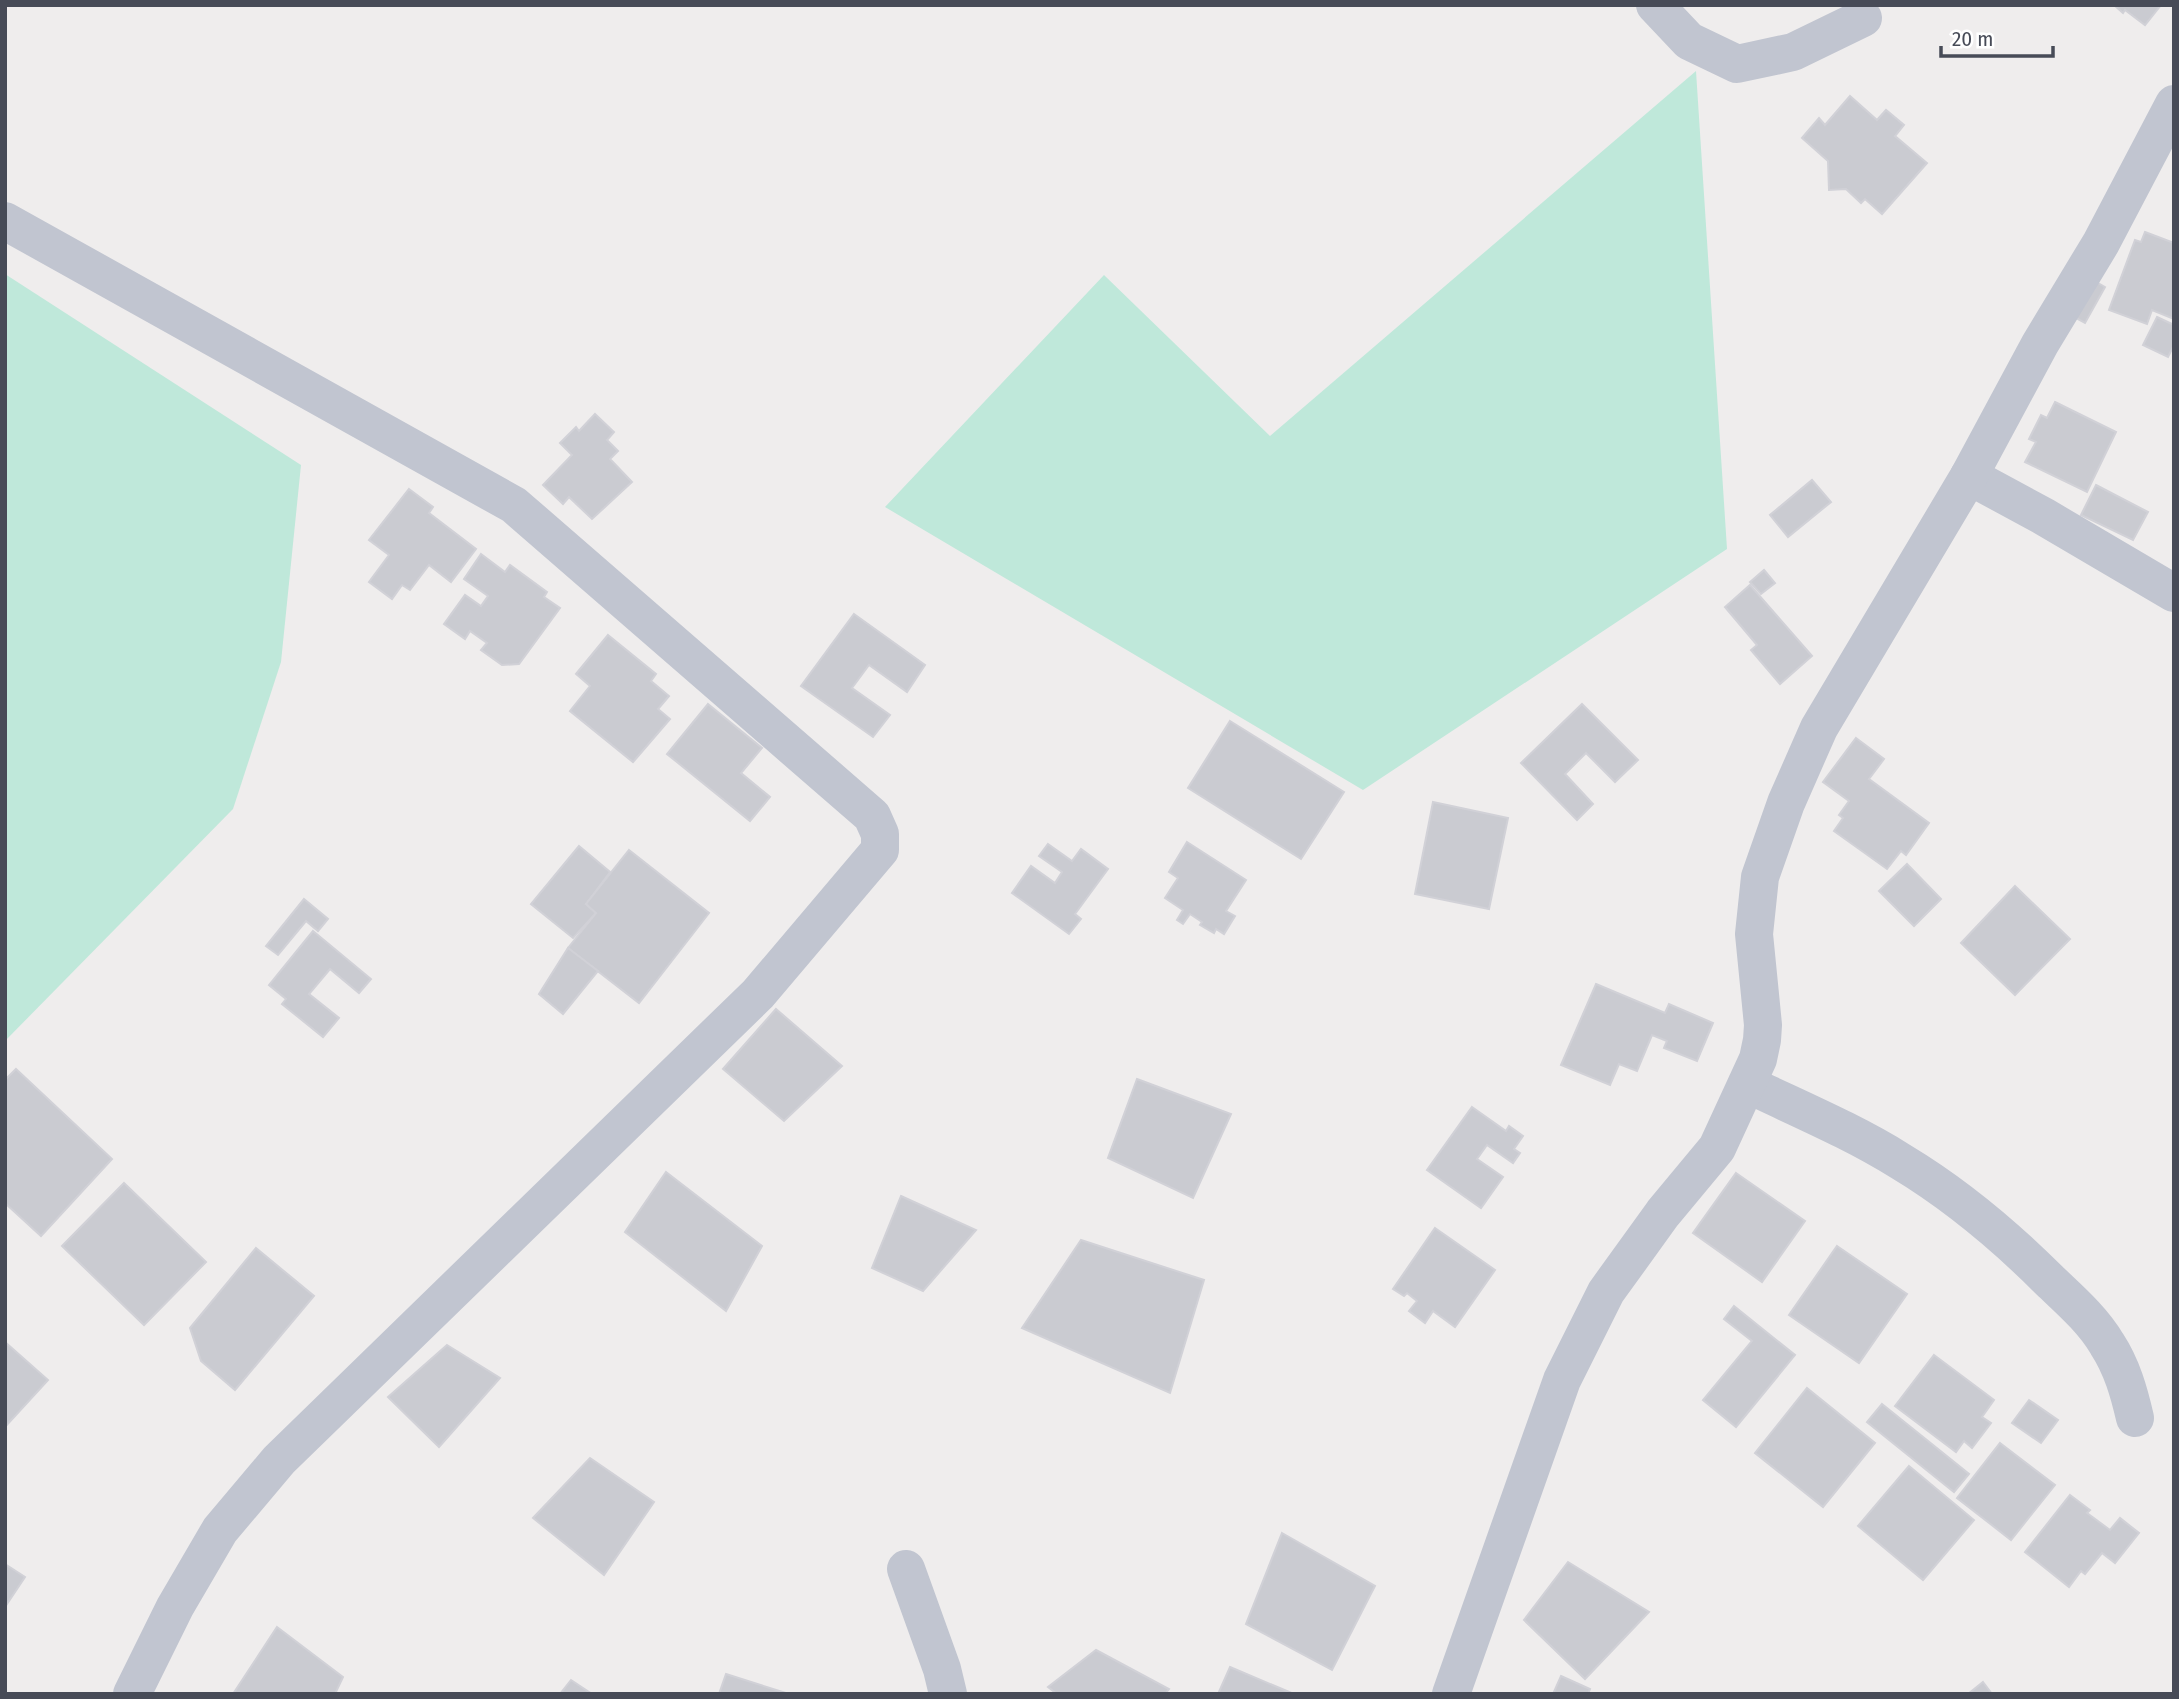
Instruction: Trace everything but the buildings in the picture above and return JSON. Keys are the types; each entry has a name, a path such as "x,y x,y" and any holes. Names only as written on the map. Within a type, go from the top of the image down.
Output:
{"street":[{"path":"1655,5 1689,41 1737,64 1793,52 1863,18"},
{"path":"1451,1694 1562,1380 1606,1292 1663,1213 1717,1148 1748,1084 1762,1040 1754,934 1760,877 1786,803 1819,728 1969,476 2040,344 2101,243 2174,104"},
{"path":"5,221 514,505 872,816 880,834 880,850 758,994 279,1460 220,1530 175,1607 139,1691"},
{"path":"1969,476 2174,593"},
{"path":"1748,1084 1900,1161 1955,1198 2019,1250 2076,1307 2107,1343 2125,1379 2136,1418"},
{"path":"906,1569 942,1668 948,1694"}],"green space":[{"path":"1696,71 1727,549 1363,790 885,507 1104,275 1270,436"},
{"path":"5,274 301,465 281,662 233,809 5,1041"}]}
